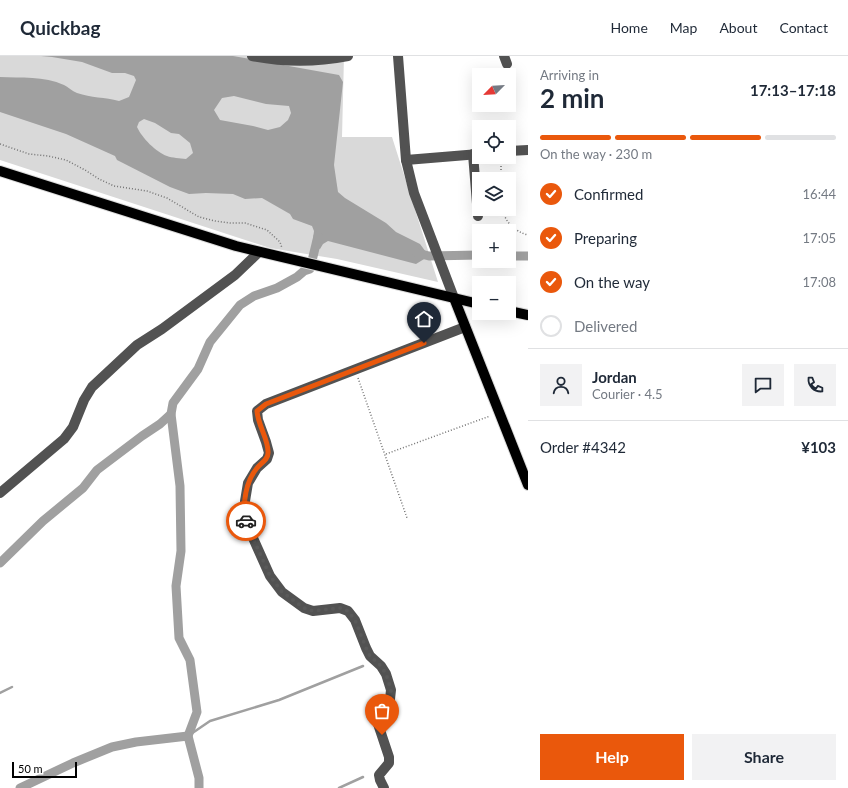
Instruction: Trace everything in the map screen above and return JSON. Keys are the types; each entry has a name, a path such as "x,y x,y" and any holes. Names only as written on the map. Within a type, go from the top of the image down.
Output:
{"main road":[{"path":"0,171 236,246 472,302"},
{"path":"454,298 528,485"},
{"path":"516,312 528,315"}],"street":[{"path":"252,56 273,60 339,58 348,56"},
{"path":"398,56 406,160 414,193 454,298"},
{"path":"516,151 528,150"},
{"path":"406,160 472,154"},
{"path":"0,493 64,439 73,427 84,400 92,387 131,351 235,275 259,252"},
{"path":"384,788 379,775 389,763 389,757 378,724 379,716 390,699 391,690 386,674 381,666 370,656 355,620 348,611 340,608 313,611 304,608 282,592 270,576 246,518 245,501 248,483 257,468 267,459 268,453 266,442 258,420 257,411 266,404 465,327"}],"path":[{"path":"0,144 29,154 66,160 114,186 147,191 167,198 199,217 230,223 246,222 267,230 280,242 286,258"},
{"path":"504,216 513,228 528,235"},
{"path":"355,370 386,454 407,518"},
{"path":"386,454 500,413"}],"shaded area":[{"path":"0,56 344,56 342,137 392,137 438,282 337,259 270,248 0,160"},
{"path":"41,56 233,56 339,75 343,82 334,165 338,192 345,198 386,223 396,232 420,244 429,256 416,264 328,241 323,244 320,249 312,247 314,231 312,226 293,219 290,214 262,198 245,199 233,194 189,194 170,187 117,160 115,156 66,134 0,112 0,77 49,80 64,85 82,95 119,101 129,97 136,80 134,76 125,73 112,73 82,62","holes":["234,96 266,104 289,106 291,113 288,120 280,127 268,130 220,120 214,110 222,98","144,119 155,123 171,133 179,134 190,143 193,153 186,159 169,157 158,151 146,140 137,127 139,122"]}],"waterway":[{"path":"188,736 197,712 190,660 179,638 176,586 181,551 180,486 171,414 173,403 198,369 210,342 240,305 254,296 277,288 297,277 304,271 310,269 318,236"},
{"path":"417,253 429,256 472,255"},
{"path":"516,256 528,256"},
{"path":"0,563 43,521 83,488 97,470 160,424 171,414"},
{"path":"188,736 210,721 279,700 363,666"},
{"path":"0,693 12,687"},
{"path":"20,788 73,763 112,747 136,742 188,736 199,778 199,788"},
{"path":"339,788 363,777"}],"way so far":[{"path":"246,521 270,576 282,592 304,608 313,611 340,608 348,611 355,620 370,656 381,666 386,674 391,690 390,699 379,716 378,724 382,735"}],"route":[{"path":"246,521 245,501 248,483 257,468 267,459 268,453 266,442 258,420 257,411 266,404 424,343"}]}
